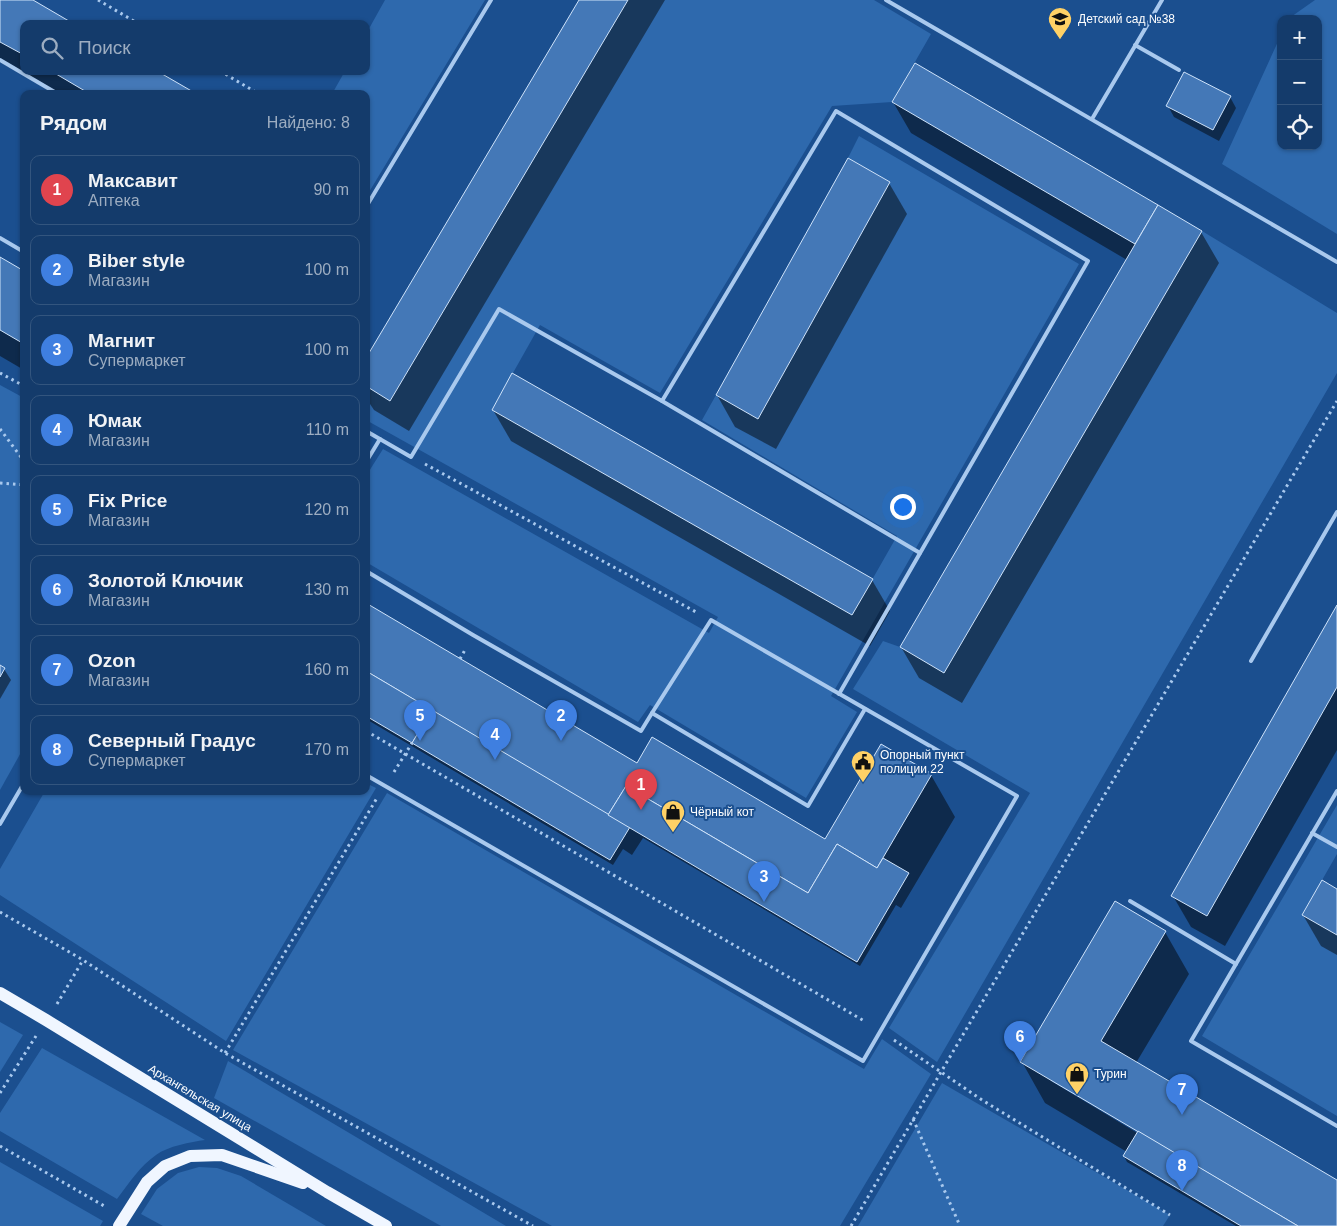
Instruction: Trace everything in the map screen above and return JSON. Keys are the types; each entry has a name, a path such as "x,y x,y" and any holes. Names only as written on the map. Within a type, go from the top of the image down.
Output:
{"main road":[{"name":"Архангельская улица","path":"0,993 386,1226"},
{"path":"122,1222 147,1182 164,1166 190,1156 222,1155 327,1192"}],"lane":[{"path":"370,200 490,0"},
{"path":"886,0 1337,262"},
{"path":"1092,119 1162,0"},
{"path":"1135,45 1179,70"},
{"path":"0,60 20,72"},
{"path":"26,75 51,90"},
{"path":"662,401 836,110 1088,260 839,694"},
{"path":"0,238 20,250"},
{"path":"370,433 411,457 499,309 662,401 920,553"},
{"path":"370,455 380,438"},
{"path":"1251,661 1337,512"},
{"path":"370,573 641,731 711,620 1016,796 862,1061 370,777"},
{"path":"652,713 808,806 865,709"},
{"path":"0,824 20,790"},
{"path":"1337,791 1191,1041 1337,1126"},
{"path":"1312,833 1337,848"},
{"path":"1130,901 1236,964"}],"path":[{"path":"98,0 132,20"},
{"path":"227,75 252,90"},
{"path":"0,373 20,384"},
{"path":"851,1226 1337,402"},
{"path":"0,429 20,456"},
{"path":"411,457 711,620"},
{"path":"0,483 20,485"},
{"path":"370,733 880,1030 982,1100 1170,1215"},
{"path":"224,1053 384,786 412,743"},
{"path":"0,912 83,960 224,1053 533,1226"},
{"path":"913,1118 960,1226"},
{"path":"0,1146 122,1222"}],"shaded area":[{"path":"385,0 485,0 370,190 370,90 334,90 343,75 370,75 370,27"},
{"path":"628,0 874,0 931,34 892,102 832,106 660,393 540,325 492,410 852,615 897,536 702,420 716,395 758,419 890,182 848,158 859,136 1079,264 831,696 857,712 806,798 650,705 638,722 370,564 370,470 383,449 709,633 718,617 370,422 370,388 391,400"},
{"path":"1315,0 1337,0 1337,234 1222,164 1277,44 1277,150 1322,150 1322,15 1294,15"},
{"path":"1202,231 1337,313 1337,373 937,1062 889,1028 1030,793 853,689 883,641 900,647 944,672"},
{"path":"0,385 20,396 20,754 0,790"},
{"path":"370,785 376,788 226,1041 0,895 0,869 43,795 370,795"},
{"path":"387,793 864,1069 882,1039 931,1074 840,1226 552,1226 233,1050"},
{"path":"1337,805 1337,854 1302,915 1337,935 1337,1116 1202,1036"},
{"path":"0,1022 23,1035 0,1072"},
{"path":"42,1048 205,1140 173,1147 150,1159 117,1199 0,1131 0,1113"},
{"path":"228,1061 506,1226 441,1226 214,1098"},
{"path":"942,1083 1170,1215 1163,1226 858,1226"},
{"path":"0,1162 103,1221 100,1226 0,1226"},
{"path":"199,1167 217,1168 241,1176 326,1226 163,1226 141,1214 157,1189 178,1173"}],"building":[{"path":"0,0 33,0 67,20 20,20 20,53 0,42"},
{"path":"579,0 628,0 390,401 370,388 370,351"},
{"path":"915,63 1158,205 1135,244 892,102"},
{"path":"1184,72 1231,96 1213,130 1166,106"},
{"path":"58,75 164,75 190,90 83,90"},
{"path":"848,158 890,182 758,419 716,395"},
{"path":"1158,205 1202,231 944,673 900,647"},
{"path":"0,257 20,269 20,342 0,330"},
{"path":"512,373 873,579 852,615 492,410"},
{"path":"370,605 637,763 652,737 825,839 881,744 932,774 877,868 837,844 808,893 626,786 608,815 370,673"},
{"path":"1337,605 1337,687 1207,916 1171,896"},
{"path":"0,665 5,668 0,677"},
{"path":"370,673 432,710 412,743 370,718"},
{"path":"432,710 630,827 610,860 412,743"},
{"path":"626,786 808,893 837,844 877,868 883,858 909,873 857,962 608,815"},
{"path":"1322,880 1337,889 1337,935 1302,915"},
{"path":"1115,901 1166,931 1101,1041 1337,1180 1337,1226 1298,1226 1020,1062"},
{"path":"1138,1131 1298,1226 1241,1226 1123,1156"}],"place":[{"name":"Детский сад №38","path":"1060,40"},
{"name":"Fix Price","path":"420,741"},
{"name":"Biber style","path":"561,741"},
{"name":"Юмак","path":"495,760"},
{"name":"Опорный пункт полиции 22","path":"863,783"},
{"name":"Максавит","path":"641,810"},
{"name":"Чёрный кот","path":"673,833"},
{"name":"Магнит","path":"764,902"},
{"name":"Золотой Ключик","path":"1020,1062"},
{"name":"Турин","path":"1077,1095"},
{"name":"Ozon","path":"1182,1115"},
{"name":"Северный Градус","path":"1182,1191"}]}
